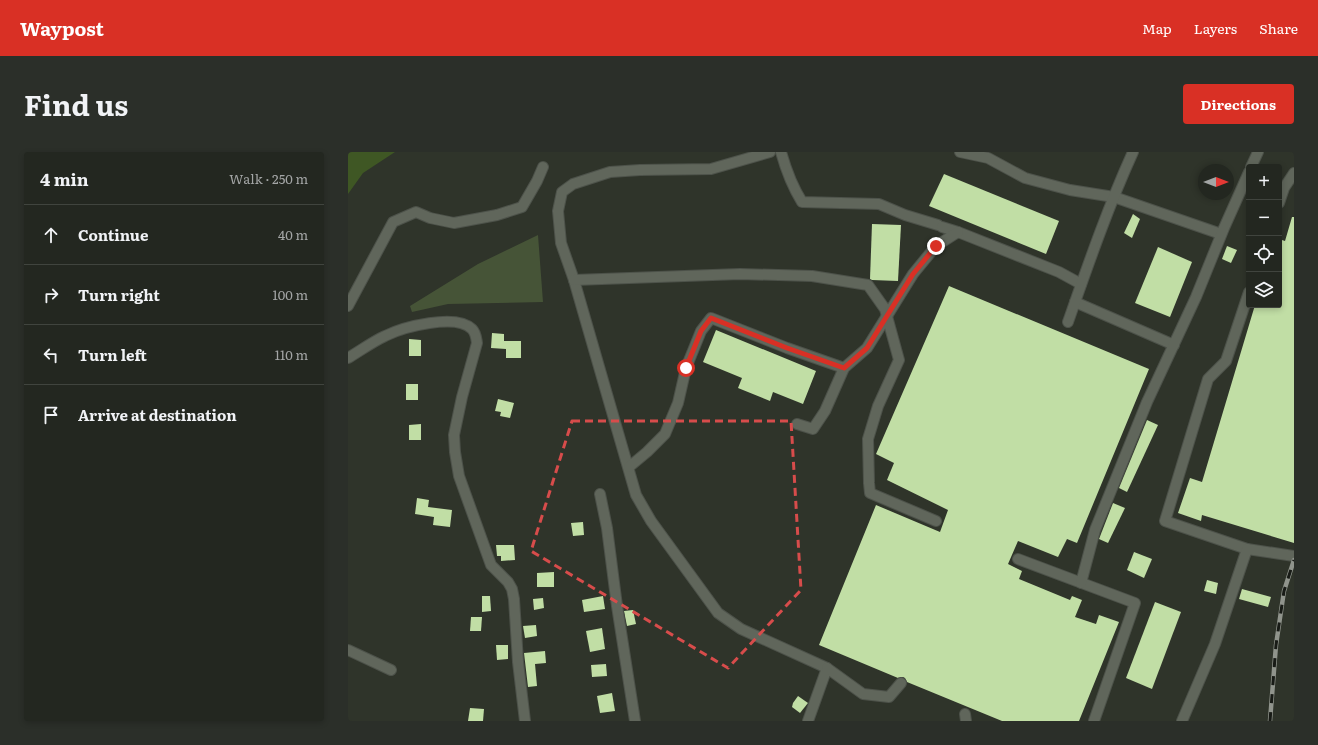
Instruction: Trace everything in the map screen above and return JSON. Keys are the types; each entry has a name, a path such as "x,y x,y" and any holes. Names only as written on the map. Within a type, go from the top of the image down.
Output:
{"street":[{"path":"770,152 711,169 610,172 573,184 562,192 558,211 562,243 629,467 636,496 651,521 718,613 741,630 827,668 863,694 889,697 901,683"},
{"path":"781,152 787,173 802,202 879,204 905,215 958,232 1059,272 1081,284"},
{"path":"960,152 988,158 1025,178 1070,190 1114,197 1221,234"},
{"path":"1068,322 1118,184 1133,152"},
{"path":"1252,164 1258,152"},
{"path":"348,306 393,222 416,212 430,218 454,223 497,215 522,207 544,167"},
{"path":"1280,200 1284,188 1294,172"},
{"path":"1081,583 1095,530 1147,402 1196,297 1221,234 1246,179"},
{"path":"797,424 813,429 825,411 844,368 867,348 913,274 936,246 958,232"},
{"path":"574,280 740,274 812,276 868,284 885,309 899,360 878,406 868,439 870,493 936,522"},
{"path":"1246,301 1226,361 1208,379 1165,520 1247,549 1294,556"},
{"path":"1075,302 1174,345"},
{"path":"629,467 665,434 678,403 686,368 701,331 711,318 787,348 844,368"},
{"path":"348,358 385,336 406,328 429,323 457,322 471,328 476,335 477,343 462,397 454,435 455,452 459,476 491,565 508,582 512,590 525,721"},
{"path":"600,494 607,528 617,606 635,721"},
{"path":"1182,721 1215,644 1247,549"},
{"path":"1018,559 1135,603 1094,721"},
{"path":"348,650 391,670"},
{"path":"808,721 827,668"}],"highlighted area":[{"path":"572,421 791,421 801,590 728,668 531,551"}],"shaded area":[{"path":"348,152 395,152 363,173 348,194"},
{"path":"538,235 543,302 448,304 412,312 410,306 478,264"}],"building":[{"path":"944,174 1059,221 1046,254 929,206"},
{"path":"1133,214 1140,219 1132,238 1124,233"},
{"path":"1292,217 1294,217 1294,543 1202,515 1201,521 1178,513 1190,478 1202,482 1254,308 1282,308 1282,240 1285,241"},
{"path":"872,224 901,225 898,281 870,279"},
{"path":"1227,246 1237,250 1231,263 1222,259"},
{"path":"1158,247 1192,262 1170,317 1135,303"},
{"path":"949,286 1149,369 1077,543 1067,539 1058,557 1018,541 1008,564 1022,571 1019,579 1070,600 1072,596 1082,600 1075,617 1096,624 1099,615 1119,622 1079,721 1002,721 907,682 903,677 898,678 819,645 876,505 940,532 948,510 887,480 894,463 876,454"},
{"path":"716,330 816,371 803,404 773,392 770,401 738,388 742,378 703,362"},
{"path":"492,333 504,334 504,341 521,341 521,358 506,358 506,349 491,348"},
{"path":"409,339 421,340 421,356 409,356"},
{"path":"406,384 418,384 418,400 406,400"},
{"path":"498,399 514,403 510,418 500,416 501,412 495,411"},
{"path":"1147,420 1158,425 1127,492 1119,488"},
{"path":"421,424 421,440 409,440 409,425"},
{"path":"417,498 429,500 428,507 452,510 450,527 433,525 434,517 415,514"},
{"path":"1113,503 1125,508 1108,543 1099,539"},
{"path":"583,522 584,535 573,536 571,523"},
{"path":"496,545 514,545 515,560 501,561 501,556 497,556"},
{"path":"1134,552 1152,559 1144,578 1127,570"},
{"path":"554,572 554,587 537,587 537,573"},
{"path":"1207,580 1218,583 1216,594 1204,591"},
{"path":"1242,589 1271,597 1268,607 1239,599"},
{"path":"482,596 490,596 491,611 482,612"},
{"path":"603,596 605,609 584,612 582,600"},
{"path":"543,598 544,608 534,610 533,599"},
{"path":"1155,602 1181,612 1152,689 1126,678"},
{"path":"633,610 636,624 627,626 624,611"},
{"path":"471,617 482,617 481,631 470,631"},
{"path":"536,625 537,636 525,638 523,626"},
{"path":"602,628 605,649 590,652 586,631"},
{"path":"496,645 508,645 508,659 497,660"},
{"path":"545,651 546,663 535,664 537,686 528,687 524,653"},
{"path":"606,664 607,676 592,677 591,665"},
{"path":"612,693 615,711 600,713 597,696"},
{"path":"798,696 808,703 800,713 792,707"},
{"path":"470,708 484,709 483,721 468,721"}],"railway":[{"path":"1270,721 1276,645 1284,591 1294,560"}],"route":[{"path":"686,368 701,331 711,318 787,348 844,368 867,348 913,274 936,246"}]}
